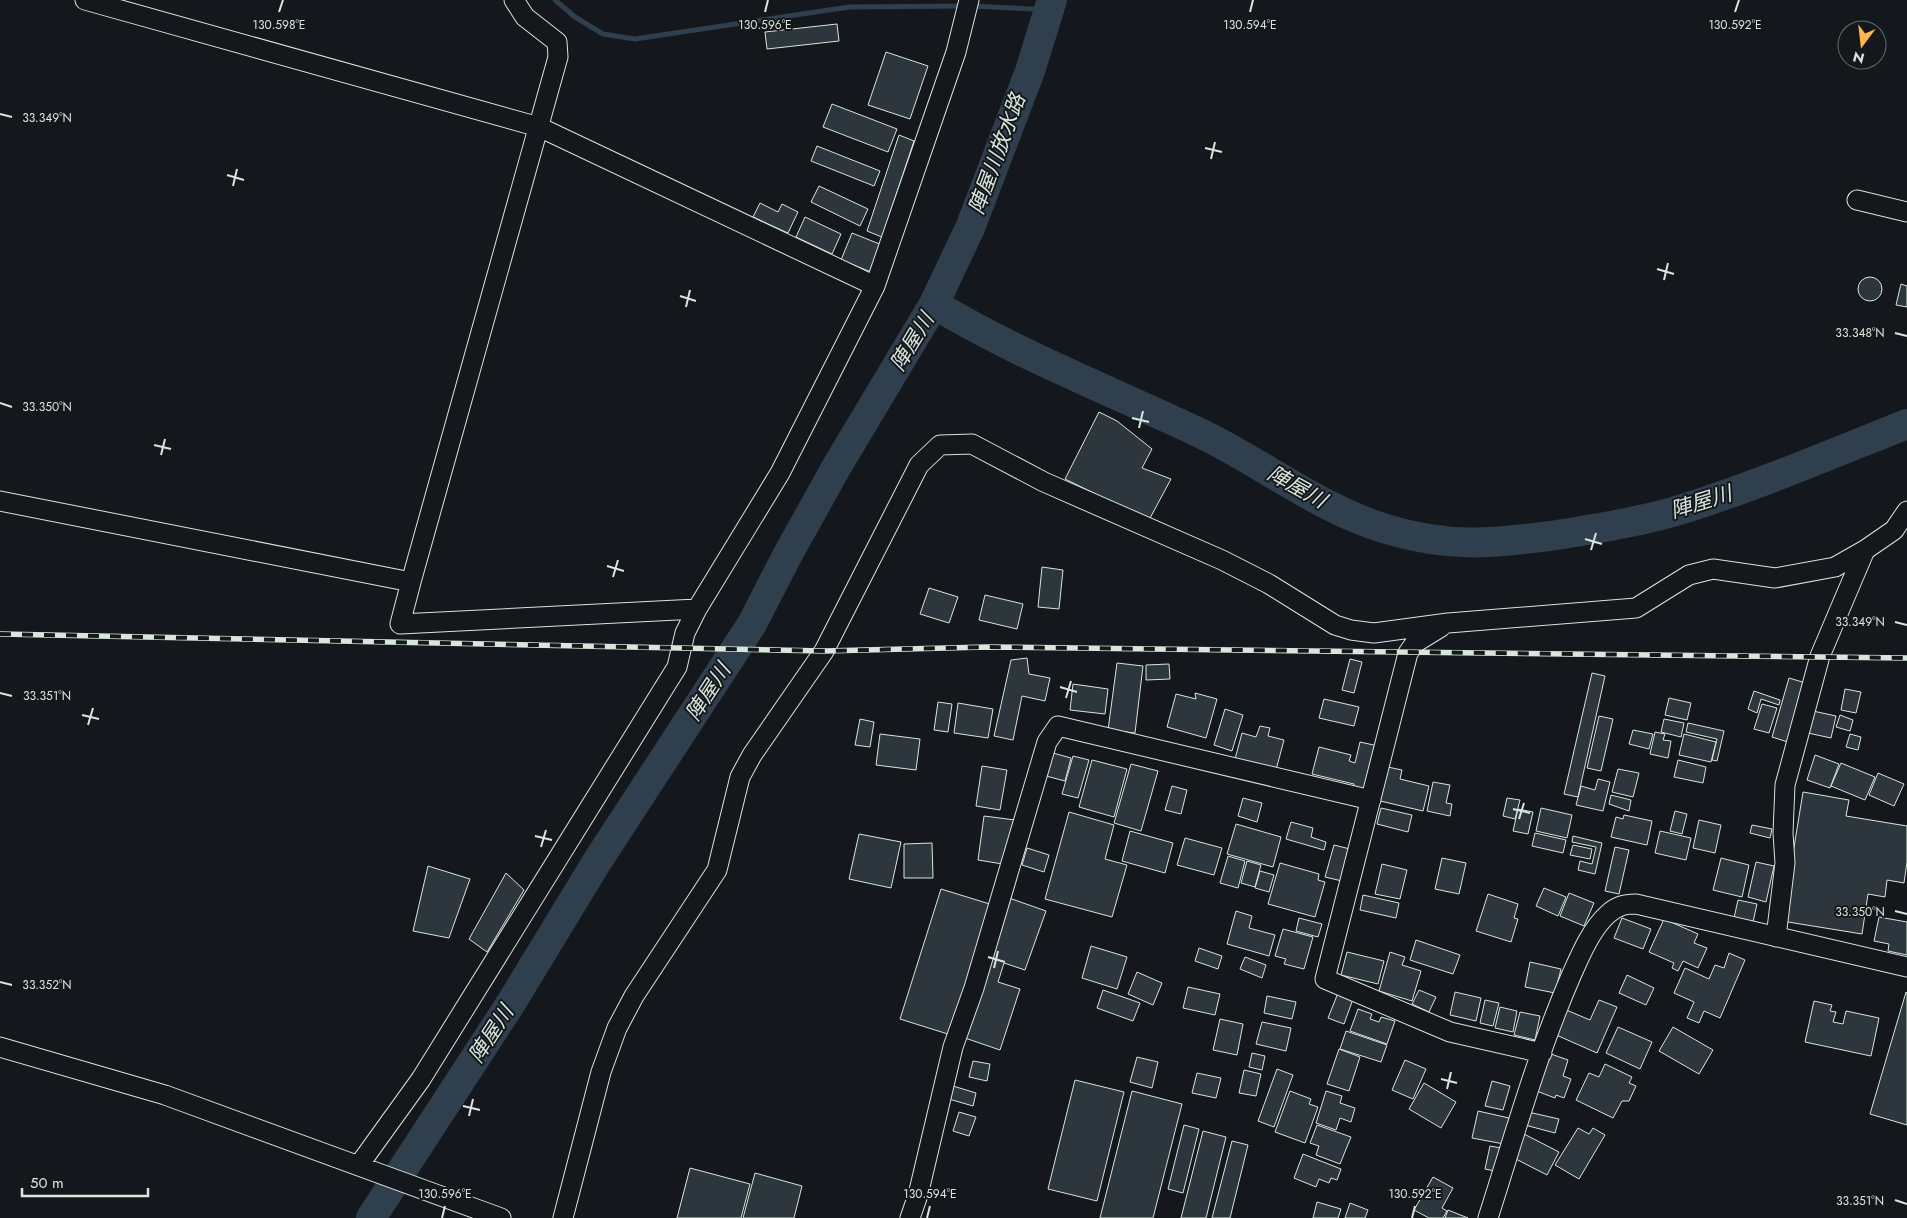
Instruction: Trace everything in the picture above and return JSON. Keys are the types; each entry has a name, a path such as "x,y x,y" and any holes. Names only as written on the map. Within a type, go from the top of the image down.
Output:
{"street":[{"path":"85,0 539,126 875,286"},
{"path":"514,0 525,17 557,42 558,57 400,624 697,609"},
{"path":"363,1167 421,1079 677,667 684,633 780,473 875,286 956,52 969,0"},
{"path":"1857,200 1907,212"},
{"path":"563,1218 601,1072 617,1028 634,996 717,870 740,777 752,755 824,651 919,465 940,445 972,444 1037,478 1269,584 1335,625 1351,630 1374,632 1448,623 1636,608 1689,575 1713,569 1775,578 1835,567 1865,550 1894,530 1907,511"},
{"path":"0,501 411,582"},
{"path":"1776,937 1785,863 1783,833 1785,785 1820,656 1865,550"},
{"path":"1448,623 1416,643 1408,653 1325,979 1450,1032 1542,1053"},
{"path":"910,1218 918,1195 953,1046 974,988 1048,742 1058,726 1371,800"},
{"path":"1488,1218 1559,1004 1578,961 1596,929 1608,914 1622,904 1636,904 1907,967"},
{"path":"0,1047 165,1096 501,1218"}],"building":[{"path":"837,24 839,41 767,49 765,32"},
{"path":"886,52 928,66 910,119 868,105"},
{"path":"832,104 897,129 888,152 823,127"},
{"path":"899,135 914,141 882,237 867,231"},
{"path":"817,146 880,171 874,186 811,161"},
{"path":"819,186 868,209 860,226 811,202"},
{"path":"760,203 778,212 782,204 798,212 788,233 753,217"},
{"path":"805,217 841,234 832,254 796,237"},
{"path":"852,233 882,245 871,272 841,260"},
{"path":"1870,277 1875,278 1881,284 1881,294 1875,300 1870,301 1865,300 1859,294 1858,289 1859,284 1865,278"},
{"path":"1901,284 1907,286 1907,307 1896,305"},
{"path":"1099,412 1117,421 1152,449 1142,468 1171,479 1149,520 1065,479"},
{"path":"1042,567 1063,570 1059,609 1038,607"},
{"path":"929,588 958,597 949,623 920,614"},
{"path":"985,595 1023,604 1017,629 979,620"},
{"path":"1027,658 1029,674 1050,678 1045,701 1022,696 1013,740 994,736 1011,660"},
{"path":"1350,659 1362,662 1354,693 1342,690"},
{"path":"1117,663 1143,666 1135,733 1108,730"},
{"path":"1169,664 1170,679 1146,680 1146,665"},
{"path":"1592,673 1605,676 1578,797 1564,794"},
{"path":"1789,678 1809,684 1791,743 1772,737"},
{"path":"1073,684 1108,689 1105,714 1070,710"},
{"path":"1845,689 1861,692 1856,713 1841,710"},
{"path":"1754,691 1780,700 1779,705 1761,699 1757,713 1748,709"},
{"path":"1195,693 1217,699 1206,738 1167,727 1176,694 1196,699"},
{"path":"1669,698 1691,703 1687,720 1665,715"},
{"path":"1324,699 1359,707 1354,726 1319,718"},
{"path":"938,702 952,704 948,732 934,730"},
{"path":"958,703 993,709 988,738 954,733"},
{"path":"1762,704 1777,708 1769,733 1754,729"},
{"path":"1225,709 1243,715 1232,751 1214,745"},
{"path":"1813,711 1836,716 1831,738 1808,733"},
{"path":"1840,715 1853,720 1850,731 1836,727"},
{"path":"1599,716 1613,719 1601,771 1587,768"},
{"path":"860,719 874,722 870,747 855,745"},
{"path":"1664,719 1684,723 1681,737 1661,732"},
{"path":"1688,723 1724,731 1717,761 1712,760 1717,739 1686,732"},
{"path":"1260,726 1270,728 1268,736 1284,740 1276,770 1235,759 1242,733 1256,737"},
{"path":"1633,730 1653,734 1649,749 1629,744"},
{"path":"1655,732 1665,734 1663,740 1671,741 1668,758 1650,754"},
{"path":"880,734 920,739 916,770 876,765"},
{"path":"1684,734 1716,742 1711,762 1679,755"},
{"path":"1850,734 1861,737 1858,750 1846,747"},
{"path":"1360,742 1378,746 1366,793 1353,790 1354,784 1312,774 1319,747 1351,755 1349,761 1355,763"},
{"path":"1053,753 1071,758 1065,781 1046,776"},
{"path":"1815,755 1839,764 1830,788 1807,780"},
{"path":"1073,756 1089,760 1078,798 1062,794"},
{"path":"1092,760 1127,769 1114,817 1079,807"},
{"path":"1678,760 1706,767 1703,783 1674,777"},
{"path":"1841,763 1875,777 1865,800 1831,786"},
{"path":"1131,764 1158,771 1141,831 1114,823"},
{"path":"982,766 1007,770 1000,810 976,806"},
{"path":"1383,766 1402,770 1400,779 1429,786 1423,811 1376,800"},
{"path":"1618,769 1639,773 1633,797 1612,792"},
{"path":"1878,773 1904,784 1894,806 1869,795"},
{"path":"1598,779 1610,782 1603,811 1576,805 1581,786 1595,790"},
{"path":"1433,782 1450,785 1446,803 1452,804 1450,816 1427,811"},
{"path":"1172,786 1187,790 1181,814 1165,810"},
{"path":"1803,792 1849,800 1846,816 1907,826 1907,862 1904,883 1887,880 1885,897 1868,894 1862,934 1782,921"},
{"path":"1611,795 1631,800 1629,811 1609,804"},
{"path":"1243,798 1262,803 1257,822 1238,816"},
{"path":"1507,798 1520,800 1515,819 1503,816"},
{"path":"1381,808 1412,815 1408,832 1377,824"},
{"path":"1541,808 1572,815 1567,838 1536,831"},
{"path":"1518,809 1533,812 1528,834 1513,831"},
{"path":"1675,811 1687,814 1682,834 1670,831"},
{"path":"1069,812 1114,825 1105,859 1127,865 1112,917 1045,899"},
{"path":"1624,815 1652,821 1647,845 1611,837 1616,817 1623,819"},
{"path":"984,816 1015,820 1009,865 978,860"},
{"path":"1699,820 1721,825 1715,853 1693,848"},
{"path":"1291,822 1313,828 1311,837 1326,842 1324,850 1286,839"},
{"path":"1236,824 1281,837 1273,867 1227,854"},
{"path":"1752,825 1772,829 1770,838 1750,833"},
{"path":"1130,831 1173,843 1165,873 1122,861"},
{"path":"1660,831 1691,838 1686,860 1655,853"},
{"path":"1535,833 1566,840 1563,853 1532,846"},
{"path":"859,834 901,842 891,888 849,879"},
{"path":"1573,836 1602,843 1595,874 1578,870 1580,861 1592,864 1596,847 1572,842"},
{"path":"1185,838 1222,848 1214,875 1177,865"},
{"path":"932,843 933,878 904,878 904,844"},
{"path":"1334,845 1350,849 1342,881 1325,877"},
{"path":"1573,845 1592,849 1590,859 1570,855"},
{"path":"1615,847 1629,850 1619,894 1605,891"},
{"path":"1027,848 1049,855 1044,872 1022,865"},
{"path":"1228,856 1245,861 1238,888 1220,883"},
{"path":"1442,858 1466,863 1459,894 1435,889"},
{"path":"1721,858 1749,865 1742,897 1713,890"},
{"path":"1247,861 1261,865 1255,887 1241,883"},
{"path":"1756,862 1774,866 1766,902 1748,897"},
{"path":"1280,863 1319,874 1318,880 1325,882 1315,917 1268,904"},
{"path":"1382,864 1407,870 1400,899 1375,894"},
{"path":"428,866 470,879 449,938 413,931"},
{"path":"1260,871 1274,875 1269,892 1255,888"},
{"path":"506,873 524,890 487,952 469,939"},
{"path":"1544,888 1566,897 1558,916 1536,906"},
{"path":"941,889 993,905 951,1035 900,1019"},
{"path":"1569,893 1594,903 1584,926 1560,916"},
{"path":"1488,894 1518,904 1514,918 1518,919 1511,942 1476,931"},
{"path":"1363,895 1399,903 1396,918 1360,910"},
{"path":"1009,898 1046,911 1025,970 1004,963 998,982 1020,989 1000,1050 962,1037"},
{"path":"1738,900 1757,904 1753,922 1734,918"},
{"path":"1236,911 1252,916 1249,928 1275,935 1269,956 1227,944"},
{"path":"1879,917 1907,922 1907,955 1888,951 1889,944 1874,941"},
{"path":"1299,918 1322,924 1318,937 1296,931"},
{"path":"1622,918 1651,929 1643,949 1614,938"},
{"path":"1664,919 1698,934 1694,943 1707,948 1698,968 1683,961 1678,971 1672,968 1674,963 1649,952"},
{"path":"1283,929 1313,937 1304,969 1284,964 1286,959 1275,956"},
{"path":"1416,940 1460,955 1453,974 1410,960"},
{"path":"1091,946 1127,957 1117,989 1082,978"},
{"path":"1199,948 1222,956 1218,969 1195,961"},
{"path":"1347,952 1384,961 1378,984 1341,975"},
{"path":"1390,952 1405,957 1402,965 1421,971 1412,1001 1379,991"},
{"path":"1729,953 1745,960 1720,1018 1704,1011 1699,1023 1687,1018 1694,1002 1674,993 1685,968 1709,979 1715,965 1724,968"},
{"path":"1245,957 1266,965 1262,978 1240,969"},
{"path":"1530,962 1561,969 1555,993 1525,987"},
{"path":"1137,972 1162,983 1153,1005 1128,994"},
{"path":"1627,975 1654,988 1646,1005 1619,993"},
{"path":"1188,987 1220,994 1215,1015 1183,1008"},
{"path":"1103,990 1140,1003 1133,1021 1097,1008"},
{"path":"1419,990 1436,997 1429,1012 1412,1004"},
{"path":"1455,992 1481,998 1476,1021 1450,1015"},
{"path":"1338,993 1353,999 1344,1024 1328,1018"},
{"path":"1907,993 1907,1125 1870,1114"},
{"path":"1267,996 1296,1002 1292,1019 1264,1013"},
{"path":"1485,1000 1499,1003 1493,1026 1480,1023"},
{"path":"1599,1000 1617,1007 1597,1053 1554,1034 1564,1009 1590,1020"},
{"path":"1814,1001 1832,1005 1830,1011 1836,1012 1833,1022 1843,1024 1846,1011 1879,1018 1871,1056 1805,1042"},
{"path":"1500,1007 1517,1011 1513,1032 1495,1028"},
{"path":"1358,1009 1372,1014 1370,1019 1379,1022 1381,1017 1395,1021 1387,1044 1350,1031"},
{"path":"1520,1012 1540,1016 1535,1040 1514,1035"},
{"path":"1220,1019 1243,1024 1237,1055 1213,1050"},
{"path":"1262,1022 1291,1028 1286,1051 1256,1044"},
{"path":"1618,1027 1652,1042 1640,1069 1606,1053"},
{"path":"1673,1027 1713,1050 1699,1074 1659,1051"},
{"path":"1346,1031 1387,1045 1381,1062 1340,1049"},
{"path":"1339,1049 1360,1057 1349,1091 1327,1084"},
{"path":"1252,1053 1265,1056 1262,1070 1249,1067"},
{"path":"1548,1053 1568,1060 1563,1076 1571,1079 1564,1098 1556,1095 1555,1098 1534,1090"},
{"path":"1137,1057 1158,1062 1152,1088 1130,1082"},
{"path":"1405,1060 1426,1069 1413,1099 1392,1090"},
{"path":"973,1061 990,1064 987,1081 969,1077"},
{"path":"1605,1064 1632,1077 1629,1083 1636,1086 1629,1101 1622,1101 1613,1118 1576,1100 1589,1073 1599,1077"},
{"path":"1277,1069 1293,1075 1274,1127 1258,1121"},
{"path":"1244,1070 1261,1074 1256,1096 1239,1093"},
{"path":"1197,1073 1221,1078 1216,1098 1192,1093"},
{"path":"1075,1080 1124,1092 1097,1201 1048,1189"},
{"path":"1492,1081 1510,1086 1503,1110 1485,1106"},
{"path":"1424,1083 1456,1102 1441,1128 1409,1109"},
{"path":"953,1086 976,1093 973,1106 949,1099"},
{"path":"1132,1091 1182,1104 1153,1218 1100,1218"},
{"path":"1290,1091 1311,1099 1309,1104 1318,1107 1305,1143 1275,1132"},
{"path":"1326,1091 1342,1096 1340,1103 1355,1108 1351,1122 1340,1118 1336,1130 1316,1123"},
{"path":"1478,1111 1509,1118 1504,1144 1472,1138"},
{"path":"959,1112 976,1117 969,1136 953,1131"},
{"path":"1528,1112 1559,1119 1555,1133 1525,1125"},
{"path":"1184,1125 1199,1129 1183,1193 1168,1189"},
{"path":"1317,1125 1351,1137 1340,1164 1316,1155 1319,1146 1310,1143"},
{"path":"1578,1128 1589,1134 1593,1128 1605,1135 1579,1179 1555,1165"},
{"path":"1203,1131 1226,1137 1206,1218 1181,1218"},
{"path":"1524,1134 1559,1152 1547,1175 1512,1157"},
{"path":"1232,1141 1248,1145 1230,1218 1212,1218"},
{"path":"1490,1146 1501,1148 1495,1171 1485,1169"},
{"path":"1303,1154 1341,1169 1337,1180 1331,1178 1329,1183 1319,1179 1316,1187 1294,1178"},
{"path":"690,1168 750,1184 741,1218 677,1218"},
{"path":"755,1173 802,1186 794,1218 743,1218"},
{"path":"1433,1177 1453,1188 1442,1208 1447,1211 1443,1218 1429,1218 1414,1210"},
{"path":"1317,1202 1341,1209 1338,1218 1313,1218"},
{"path":"1350,1203 1368,1210 1365,1218 1345,1218"},
{"path":"1448,1210 1468,1218 1445,1218"}],"waterway":[{"path":"555,0 575,17 603,34 635,39 849,7 963,6"},
{"name":"陣屋川","path":"371,1218 511,1003 598,860 752,624 837,466 934,304 970,228 1030,71 1052,0"},
{"path":"972,6 1050,10"},
{"name":"陣屋川","path":"934,304 1033,357 1204,435 1338,510 1386,529 1451,542 1512,541 1590,530 1655,517 1742,489 1907,424"}],"railway":[{"path":"0,634 824,651 987,647 1907,658"}],"water label":[{"name":"陣屋川放水路","path":"997,154"}]}
